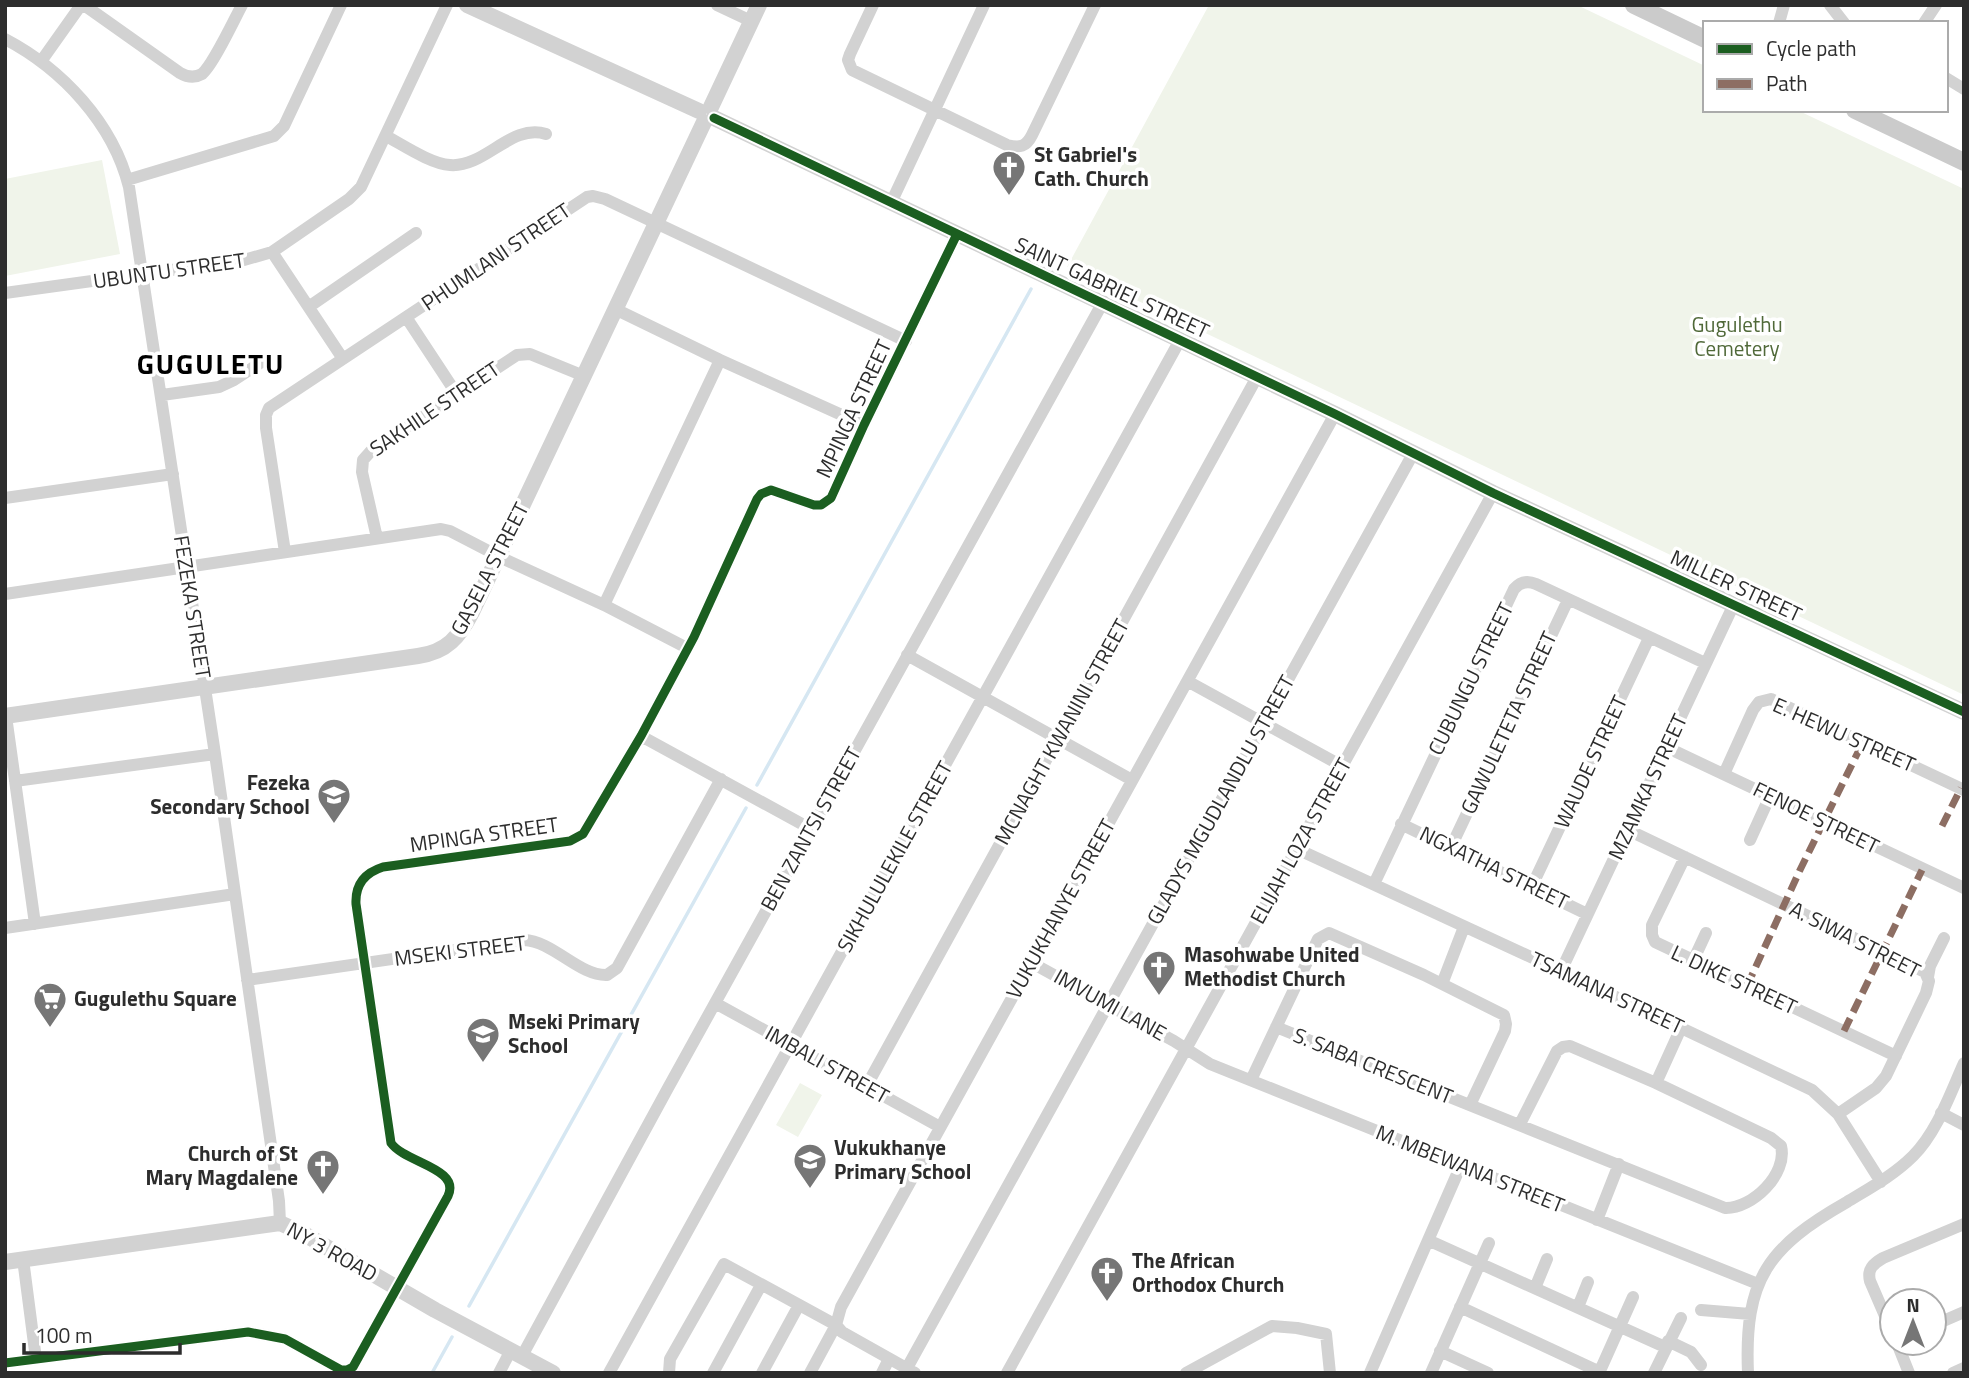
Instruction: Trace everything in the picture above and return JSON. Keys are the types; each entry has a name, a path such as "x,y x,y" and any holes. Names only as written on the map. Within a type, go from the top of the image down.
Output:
{"main road":[{"path":"1634,5 1703,38"},
{"path":"1859,112 1964,162"}],"street":[{"path":"42,60 82,5 180,73 199,75 209,65 242,5"},
{"path":"127,180 280,132 341,5"},
{"name":"UBUNTU STREET","path":"5,293 244,260 272,252 357,193 447,5"},
{"name":"SAINT GABRIEL STREET","path":"467,5 707,115 1335,414 1493,493"},
{"path":"717,5 751,21"},
{"name":"GASELA STREET","path":"6,716 431,654 449,646 463,630 759,5"},
{"path":"873,5 848,60 852,70 1007,145 1022,147 1028,143 1094,5"},
{"path":"891,203 984,5"},
{"path":"1830,5 1842,21"},
{"path":"1925,21 1936,5"},
{"name":"FEZEKA STREET","path":"5,39 42,60 83,100 107,136 127,180 134,211 215,754 279,1200 280,1223"},
{"path":"1948,79 1964,89"},
{"path":"386,136 434,160 452,165 472,161 530,132 546,134"},
{"name":"PHUMLANI STREET","path":"285,552 266,428 266,415 276,402 587,197 598,197 656,222 906,341"},
{"path":"310,306 416,233"},
{"name":"MPINGA STREET","path":"36,1359 248,1332 285,1339 337,1369 348,1370 356,1363 451,1186 450,1181 443,1175 400,1152 391,1143 356,898 358,888 367,874 383,867 563,842 579,837 588,827 640,736 687,648 744,524 761,494 777,490 809,504 827,503 957,234"},
{"path":"272,252 343,359"},
{"name":"BEN ZANTSI STREET","path":"499,1373 517,1353 715,1003 1101,304"},
{"path":"615,309 864,425"},
{"path":"406,317 456,393"},
{"name":"SIKHULULEKILE STREET","path":"609,1373 1180,340"},
{"name":"SAKHILE STREET","path":"377,538 362,472 363,460 371,451 456,393 510,359 523,354 536,356 583,376"},
{"path":"162,395 219,387 263,360"},
{"path":"604,605 720,360"},
{"name":"MCNAGHT KWANINI STREET","path":"866,1087 1257,377"},
{"name":"VUKUKHANYE STREET","path":"810,1373 835,1325 841,1307 1335,414"},
{"name":"GLADYS MGUDLANDLU STREET","path":"911,1371 1108,1004 1414,452"},
{"path":"5,498 173,474"},
{"name":"MILLER STREET","path":"1493,493 1964,712"},
{"name":"ELIJAH LOZA STREET","path":"1007,1373 1493,493"},
{"path":"5,594 441,529 461,536 604,605 687,648"},
{"name":"CUBUNGU STREET","path":"1374,884 1516,587 1532,582 1705,663"},
{"name":"GAWULETETA STREET","path":"1451,847 1568,600"},
{"name":"MZAMKA STREET","path":"1562,971 1734,604"},
{"name":"WAUDE STREET","path":"1532,886 1649,638"},
{"path":"907,655 1132,780"},
{"path":"1189,682 1342,766"},
{"name":"E. HEWU STREET","path":"1724,774 1753,710 1759,702 1771,699 1964,789"},
{"path":"6,716 35,924"},
{"path":"640,736 811,829"},
{"name":"FENOE STREET","path":"1668,748 1964,888"},
{"path":"15,781 215,754"},
{"name":"MSEKI STREET","path":"247,980 524,940 537,942 601,975 613,973 720,779"},
{"path":"1750,840 1770,796"},
{"name":"NGXATHA STREET","path":"1401,824 1587,914"},
{"name":"A. SIWA STREET","path":"1628,830 1917,967 1928,977 1926,993 1896,1056 1877,1088 1838,1114"},
{"name":"TSAMANA STREET","path":"1297,849 1812,1090 1838,1114 1881,1182"},
{"name":"L. DIKE STREET","path":"1685,858 1654,921 1652,934 1659,944 1896,1056"},
{"path":"5,928 235,894"},
{"path":"1442,984 1464,928"},
{"name":"S. SABA CRESCENT","path":"1251,1080 1318,939 1325,933 1341,937 1497,1010 1505,1019 1505,1031 1470,1105"},
{"path":"1693,961 1706,933"},
{"path":"1928,977 1930,966 1944,938"},
{"name":"IMVUMI LANE","path":"1032,963 1186,1049"},
{"name":"IMBALI STREET","path":"715,1003 940,1127"},
{"name":"S. SABA CRESCENT","path":"1276,1027 1728,1208 1739,1206 1756,1196 1779,1169 1783,1154 1781,1146 1656,1083"},
{"path":"1520,1124 1557,1051 1565,1046 1573,1046 1656,1083 1681,1028"},
{"name":"M. MBEWANA STREET","path":"1186,1049 1210,1064 1758,1284"},
{"path":"1748,1373 1747,1331 1750,1314 1758,1284 1772,1259 1796,1234 1881,1182 1916,1153 1941,1114 1964,1063"},
{"path":"1941,1114 1964,1125"},
{"path":"1597,1220 1619,1164"},
{"path":"1370,1373 1461,1166"},
{"name":"NY 3 ROAD","path":"5,1262 280,1223 553,1373"},
{"path":"1878,1300 1870,1281 1869,1273 1873,1265 1883,1258 1964,1224"},
{"path":"1430,1241 1619,1327 1691,1352 1701,1365"},
{"path":"1431,1373 1488,1243"},
{"path":"5,1363 36,1359 23,1259"},
{"path":"1535,1288 1547,1259"},
{"path":"669,1373 670,1359 724,1264 835,1325 842,1332 911,1371"},
{"path":"1577,1307 1589,1282"},
{"path":"713,1373 761,1285"},
{"path":"1460,1307 1600,1372 1633,1297"},
{"path":"762,1373 799,1305"},
{"path":"1701,1311 1750,1314"},
{"path":"1654,1373 1680,1317"},
{"path":"1186,1373 1272,1326 1326,1334 1330,1373"},
{"path":"1440,1351 1488,1373"},
{"path":"882,1373 889,1359"},
{"path":"1953,1373 1964,1368"}],"green space":[{"name":"Gugulethu Cemetery","path":"1209,5 1577,5 1703,65 1703,112 1801,112 1964,189 1964,695 1067,267"},
{"path":"102,160 120,254 5,276 5,179"},
{"path":"800,1083 822,1095 798,1137 776,1125"}],"waterway":[{"path":"757,785 1031,289"},
{"path":"469,1306 746,808"},
{"path":"432,1373 452,1337"}],"marked path":[{"path":"1747,986 1863,742"},
{"path":"1942,826 1961,788"},
{"path":"1844,1031 1922,870"}],"cycle path":[{"path":"714,118 1335,414 1493,493 1964,712"},
{"path":"5,1363 248,1332 285,1339 341,1370 353,1367 448,1196 450,1187 447,1179 439,1172 398,1150 391,1143 356,904 359,886 366,876 383,867 570,841 583,834 641,736 694,637 757,499 771,490 814,505 821,505 831,498 957,234"}],"place":[{"name":"St Gabriel's Cath. Church","path":"1009,197"},
{"name":"Fezeka Secondary School","path":"334,825"},
{"name":"Masohwabe United Methodist Church","path":"1159,997"},
{"name":"Gugulethu Square","path":"50,1029"},
{"name":"Mseki Primary School","path":"483,1064"},
{"name":"Vukukhanye Primary School","path":"810,1190"},
{"name":"Church of St Mary Magdalene","path":"323,1196"},
{"name":"The African Orthodox Church","path":"1107,1303"}],"district":[{"name":"GUGULETU","path":"211,364"}]}
